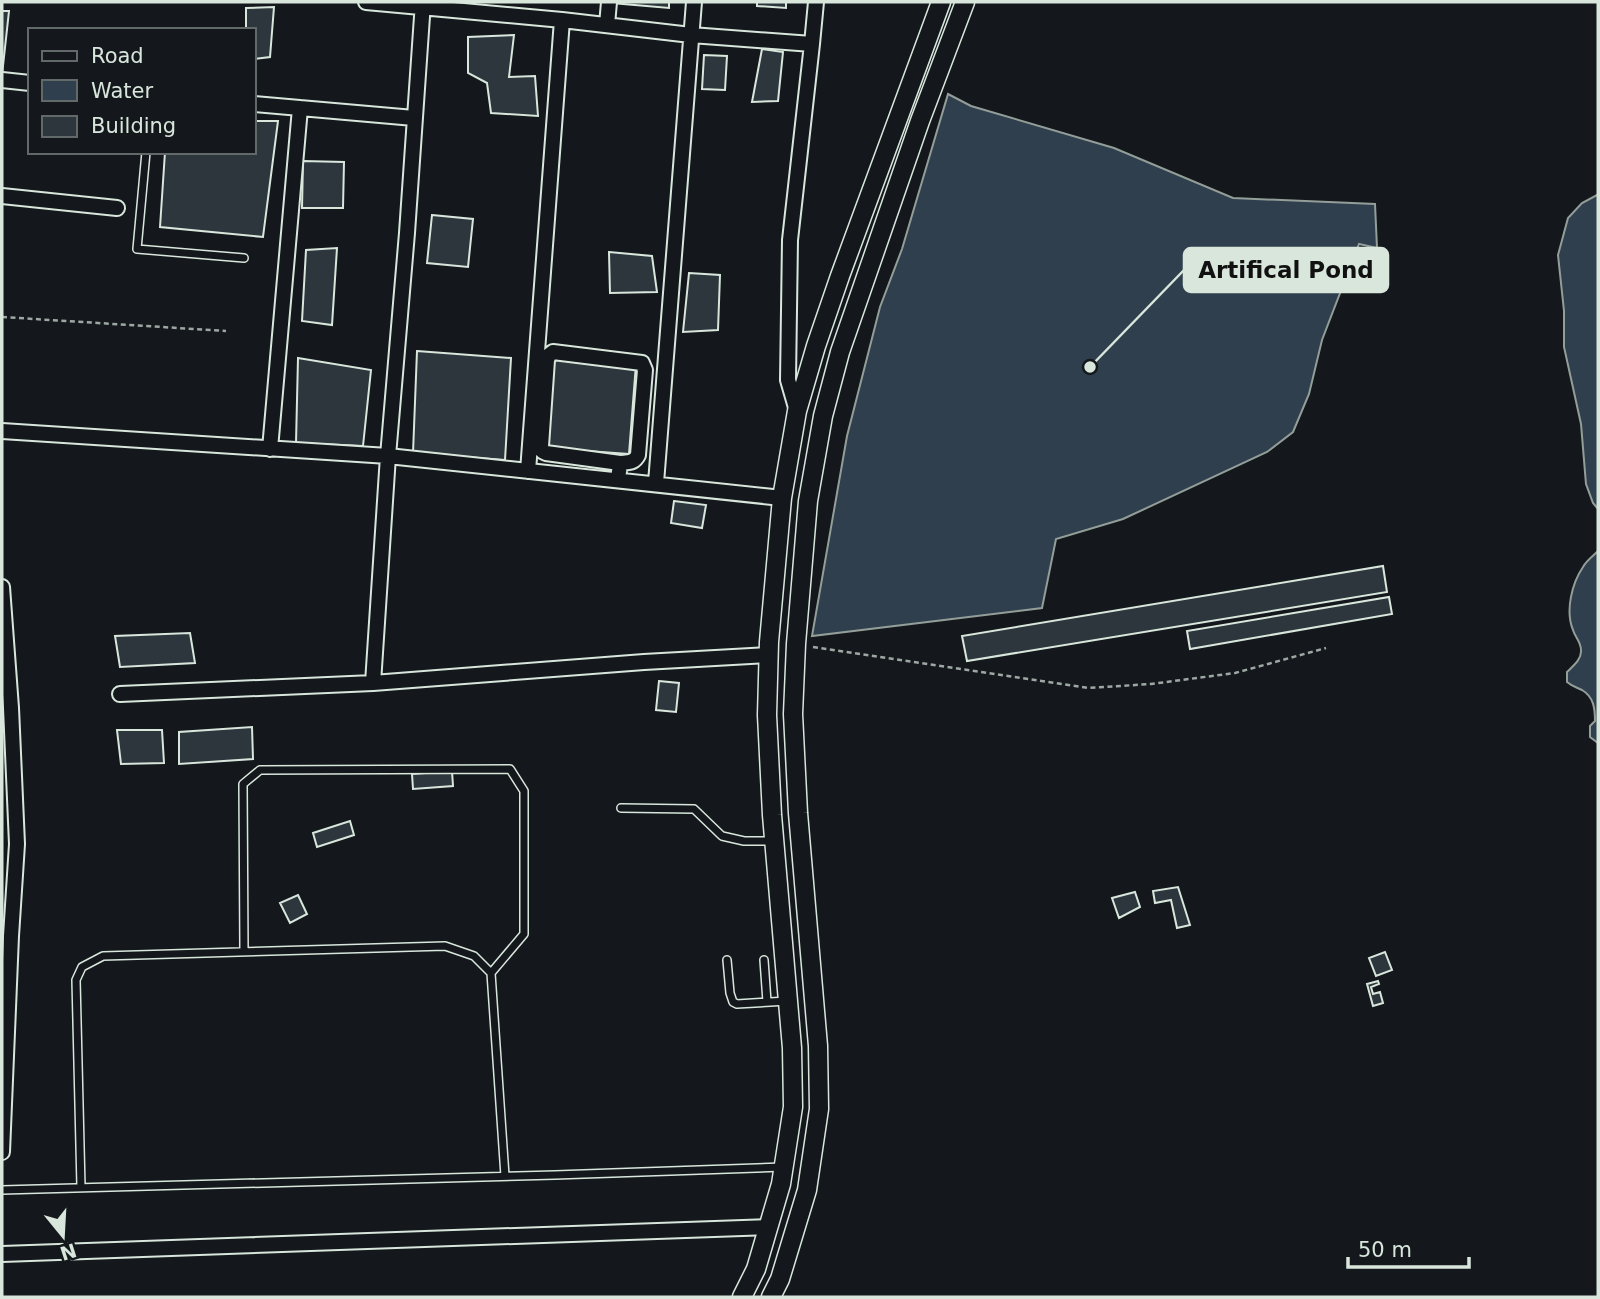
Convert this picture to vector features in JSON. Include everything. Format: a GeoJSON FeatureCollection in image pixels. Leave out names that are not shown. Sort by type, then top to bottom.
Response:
{"type":"FeatureCollection","features":[{"type":"Feature","properties":{"kind":"street"},"geometry":{"type":"LineString","coordinates":[[366,2],[423,4],[691,35],[813,44]]}},
{"type":"Feature","properties":{"kind":"street"},"geometry":{"type":"LineString","coordinates":[[607,25],[609,2]]}},
{"type":"Feature","properties":{"kind":"street"},"geometry":{"type":"LineString","coordinates":[[656,483],[694,2]]}},
{"type":"Feature","properties":{"kind":"street"},"geometry":{"type":"LineString","coordinates":[[797,411],[788,380],[790,240],[816,2]]}},
{"type":"Feature","properties":{"kind":"street"},"geometry":{"type":"LineString","coordinates":[[742,1297],[755,1269],[781,1184],[793,1107],[792,1048],[774,841],[767,715],[769,655],[782,498],[797,411],[816,346],[941,2]]}},
{"type":"Feature","properties":{"kind":"street"},"geometry":{"type":"LineString","coordinates":[[771,1297],[780,1279],[803,1202],[819,1109],[818,1046],[798,813],[793,714],[808,501],[823,416],[840,352],[920,121],[965,2]]}},
{"type":"Feature","properties":{"kind":"street"},"geometry":{"type":"LineString","coordinates":[[373,683],[423,4]]}},
{"type":"Feature","properties":{"kind":"street"},"geometry":{"type":"LineString","coordinates":[[528,471],[562,20]]}},
{"type":"Feature","properties":{"kind":"street"},"geometry":{"type":"LineString","coordinates":[[2,80],[28,83]]}},
{"type":"Feature","properties":{"kind":"street"},"geometry":{"type":"LineString","coordinates":[[256,104],[414,118]]}},
{"type":"Feature","properties":{"kind":"street"},"geometry":{"type":"LineString","coordinates":[[270,449],[300,108]]}},
{"type":"Feature","properties":{"kind":"street"},"geometry":{"type":"LineString","coordinates":[[2,196],[117,208]]}},
{"type":"Feature","properties":{"kind":"street"},"geometry":{"type":"LineString","coordinates":[[553,352],[642,363],[644,366],[638,455],[636,460],[620,463],[542,451],[548,360],[553,352]]}},
{"type":"Feature","properties":{"kind":"street"},"geometry":{"type":"LineString","coordinates":[[797,411],[823,416]]}},
{"type":"Feature","properties":{"kind":"street"},"geometry":{"type":"LineString","coordinates":[[2,431],[388,456],[782,498]]}},
{"type":"Feature","properties":{"kind":"street"},"geometry":{"type":"LineString","coordinates":[[565,474],[566,456]]}},
{"type":"Feature","properties":{"kind":"street"},"geometry":{"type":"LineString","coordinates":[[618,480],[620,463]]}},
{"type":"Feature","properties":{"kind":"street"},"geometry":{"type":"LineString","coordinates":[[2,587],[18,844],[11,936],[2,1152]]}},
{"type":"Feature","properties":{"kind":"street"},"geometry":{"type":"LineString","coordinates":[[120,694],[373,683],[769,655]]}},
{"type":"Feature","properties":{"kind":"street"},"geometry":{"type":"LineString","coordinates":[[783,1167],[810,1167]]}},
{"type":"Feature","properties":{"kind":"street"},"geometry":{"type":"LineString","coordinates":[[2,1254],[768,1227]]}},
{"type":"Feature","properties":{"kind":"lane"},"geometry":{"type":"LineString","coordinates":[[146,154],[137,249],[244,258]]}},
{"type":"Feature","properties":{"kind":"lane"},"geometry":{"type":"LineString","coordinates":[[243,952],[243,784],[260,770],[510,769],[524,790],[524,934],[491,973]]}},
{"type":"Feature","properties":{"kind":"lane"},"geometry":{"type":"LineString","coordinates":[[621,808],[694,809],[722,836],[744,841],[774,841]]}},
{"type":"Feature","properties":{"kind":"lane"},"geometry":{"type":"LineString","coordinates":[[80,1187],[76,980],[82,967],[103,956],[445,946],[474,956],[491,973],[505,1176]]}},
{"type":"Feature","properties":{"kind":"lane"},"geometry":{"type":"LineString","coordinates":[[727,960],[733,1002],[788,1001]]}},
{"type":"Feature","properties":{"kind":"lane"},"geometry":{"type":"LineString","coordinates":[[764,960],[767,1002]]}},
{"type":"Feature","properties":{"kind":"lane"},"geometry":{"type":"LineString","coordinates":[[2,1190],[783,1167]]}},
{"type":"Feature","properties":{"kind":"path"},"geometry":{"type":"LineString","coordinates":[[2,317],[226,331]]}},
{"type":"Feature","properties":{"kind":"path"},"geometry":{"type":"LineString","coordinates":[[796,644],[1088,688],[1151,684],[1235,673],[1326,648]]}},
{"type":"Feature","properties":{"kind":"water"},"geometry":{"type":"Polygon","coordinates":[[[948,94],[971,106],[1114,148],[1233,198],[1375,204],[1377,248],[1359,244],[1322,340],[1309,394],[1293,432],[1267,452],[1123,519],[1056,539],[1042,608],[812,636],[847,436],[880,307],[902,249],[948,94]]]}},
{"type":"Feature","properties":{"kind":"water"},"geometry":{"type":"Polygon","coordinates":[[[1597,195],[1598,509],[1586,484],[1581,424],[1564,347],[1564,311],[1558,255],[1568,218],[1582,203],[1597,195]]]}},
{"type":"Feature","properties":{"kind":"water"},"geometry":{"type":"Polygon","coordinates":[[[1598,551],[1598,743],[1590,737],[1590,726],[1595,721],[1591,700],[1582,690],[1567,682],[1567,672],[1577,662],[1581,653],[1570,614],[1573,589],[1584,565],[1598,551]]]}},
{"type":"Feature","properties":{"kind":"building"},"geometry":{"type":"Polygon","coordinates":[[[669,2],[669,8],[612,3],[669,2]]]}},
{"type":"Feature","properties":{"kind":"building"},"geometry":{"type":"Polygon","coordinates":[[[757,2],[786,2],[786,8],[757,6],[757,2]]]}},
{"type":"Feature","properties":{"kind":"building"},"geometry":{"type":"Polygon","coordinates":[[[274,7],[270,57],[256,59],[256,28],[246,28],[246,8],[274,7]]]}},
{"type":"Feature","properties":{"kind":"building"},"geometry":{"type":"Polygon","coordinates":[[[2,11],[9,11],[2,75],[2,11]]]}},
{"type":"Feature","properties":{"kind":"building"},"geometry":{"type":"Polygon","coordinates":[[[514,35],[509,77],[535,76],[538,116],[491,113],[487,83],[468,73],[468,37],[514,35]]]}},
{"type":"Feature","properties":{"kind":"building"},"geometry":{"type":"Polygon","coordinates":[[[762,49],[783,52],[778,101],[752,102],[762,49]]]}},
{"type":"Feature","properties":{"kind":"building"},"geometry":{"type":"Polygon","coordinates":[[[704,55],[727,56],[725,90],[702,89],[704,55]]]}},
{"type":"Feature","properties":{"kind":"building"},"geometry":{"type":"Polygon","coordinates":[[[256,121],[278,121],[263,237],[160,227],[165,154],[256,154],[256,121]]]}},
{"type":"Feature","properties":{"kind":"building"},"geometry":{"type":"Polygon","coordinates":[[[303,161],[344,162],[343,208],[302,208],[303,161]]]}},
{"type":"Feature","properties":{"kind":"building"},"geometry":{"type":"Polygon","coordinates":[[[432,215],[473,219],[468,267],[427,263],[432,215]]]}},
{"type":"Feature","properties":{"kind":"building"},"geometry":{"type":"Polygon","coordinates":[[[337,248],[332,325],[302,321],[306,250],[337,248]]]}},
{"type":"Feature","properties":{"kind":"building"},"geometry":{"type":"Polygon","coordinates":[[[609,252],[652,256],[657,292],[610,293],[609,252]]]}},
{"type":"Feature","properties":{"kind":"building"},"geometry":{"type":"Polygon","coordinates":[[[689,273],[720,275],[718,330],[683,332],[689,273]]]}},
{"type":"Feature","properties":{"kind":"building"},"geometry":{"type":"Polygon","coordinates":[[[417,351],[511,358],[505,460],[413,453],[417,351]]]}},
{"type":"Feature","properties":{"kind":"building"},"geometry":{"type":"Polygon","coordinates":[[[298,358],[371,370],[363,446],[296,443],[298,358]]]}},
{"type":"Feature","properties":{"kind":"building"},"geometry":{"type":"Polygon","coordinates":[[[552,358],[636,364],[629,454],[545,448],[552,358]]]}},
{"type":"Feature","properties":{"kind":"building"},"geometry":{"type":"Polygon","coordinates":[[[674,501],[706,505],[702,528],[671,523],[674,501]]]}},
{"type":"Feature","properties":{"kind":"building"},"geometry":{"type":"Polygon","coordinates":[[[1383,566],[1387,592],[967,661],[962,636],[1383,566]]]}},
{"type":"Feature","properties":{"kind":"building"},"geometry":{"type":"Polygon","coordinates":[[[1389,597],[1392,614],[1190,649],[1187,631],[1389,597]]]}},
{"type":"Feature","properties":{"kind":"building"},"geometry":{"type":"Polygon","coordinates":[[[190,633],[195,663],[120,667],[115,636],[190,633]]]}},
{"type":"Feature","properties":{"kind":"building"},"geometry":{"type":"Polygon","coordinates":[[[659,681],[679,683],[676,712],[656,710],[659,681]]]}},
{"type":"Feature","properties":{"kind":"building"},"geometry":{"type":"Polygon","coordinates":[[[252,727],[253,759],[179,764],[179,732],[252,727]]]}},
{"type":"Feature","properties":{"kind":"building"},"geometry":{"type":"Polygon","coordinates":[[[117,730],[162,730],[164,763],[121,764],[117,730]]]}},
{"type":"Feature","properties":{"kind":"building"},"geometry":{"type":"Polygon","coordinates":[[[452,771],[453,786],[413,789],[412,774],[452,771]]]}},
{"type":"Feature","properties":{"kind":"building"},"geometry":{"type":"Polygon","coordinates":[[[350,821],[354,835],[317,847],[313,833],[350,821]]]}},
{"type":"Feature","properties":{"kind":"building"},"geometry":{"type":"Polygon","coordinates":[[[1178,887],[1190,925],[1177,928],[1171,900],[1155,903],[1153,891],[1178,887]]]}},
{"type":"Feature","properties":{"kind":"building"},"geometry":{"type":"Polygon","coordinates":[[[1135,892],[1140,907],[1119,918],[1112,898],[1135,892]]]}},
{"type":"Feature","properties":{"kind":"building"},"geometry":{"type":"Polygon","coordinates":[[[298,895],[307,914],[290,923],[280,903],[298,895]]]}},
{"type":"Feature","properties":{"kind":"building"},"geometry":{"type":"Polygon","coordinates":[[[1385,952],[1392,970],[1376,976],[1369,958],[1385,952]]]}},
{"type":"Feature","properties":{"kind":"building"},"geometry":{"type":"Polygon","coordinates":[[[1378,981],[1379,984],[1371,987],[1373,994],[1380,992],[1383,1003],[1373,1006],[1367,984],[1378,981]]]}},
{"type":"Feature","properties":{"kind":"place","name":"Artifical Pond"},"geometry":{"type":"Point","coordinates":[1090,367]}}]}
